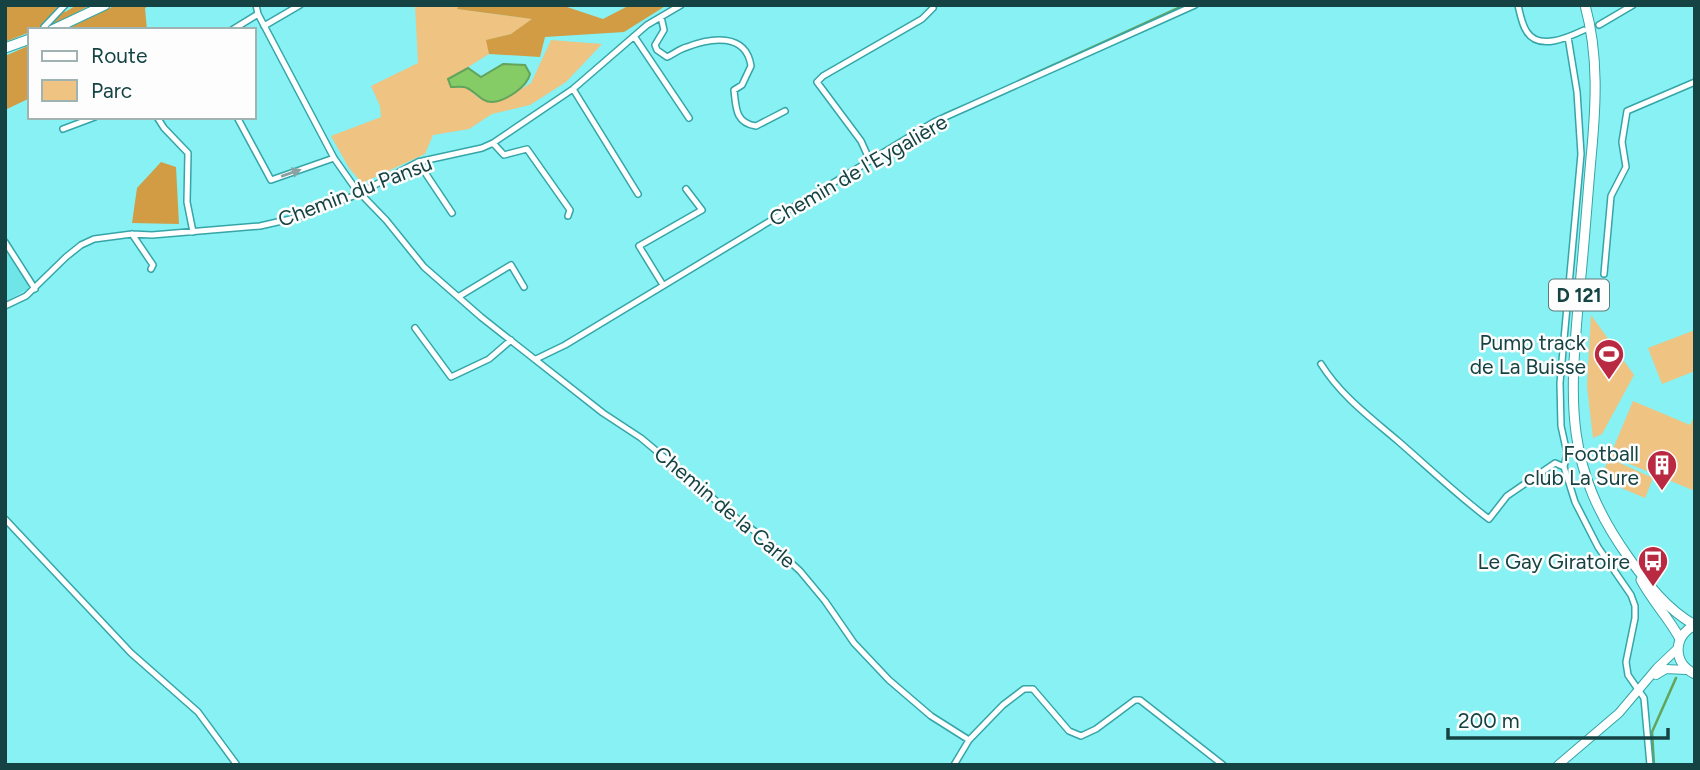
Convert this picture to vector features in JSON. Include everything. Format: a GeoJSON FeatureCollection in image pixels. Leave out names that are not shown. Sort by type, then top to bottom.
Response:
{"type":"FeatureCollection","features":[{"type":"Feature","properties":{"kind":"main road"},"geometry":{"type":"LineString","coordinates":[[56,28],[105,5]]}},
{"type":"Feature","properties":{"kind":"main road","name":"D 121"},"geometry":{"type":"LineString","coordinates":[[1585,5],[1595,52],[1597,95],[1574,345],[1573,411],[1578,447],[1588,483],[1612,534],[1671,609],[1695,625]]}},
{"type":"Feature","properties":{"kind":"main road"},"geometry":{"type":"LineString","coordinates":[[5,48],[28,39]]}},
{"type":"Feature","properties":{"kind":"main road","name":"D 121"},"geometry":{"type":"LineString","coordinates":[[1639,571],[1652,599],[1671,623],[1679,639]]}},
{"type":"Feature","properties":{"kind":"main road"},"geometry":{"type":"LineString","coordinates":[[1690,672],[1681,664],[1677,649],[1683,633],[1695,625]]}},
{"type":"Feature","properties":{"kind":"street"},"geometry":{"type":"LineString","coordinates":[[44,28],[65,5]]}},
{"type":"Feature","properties":{"kind":"street","name":"Chemin de la Carle"},"geometry":{"type":"LineString","coordinates":[[256,5],[264,26],[334,158],[359,193],[386,220],[424,267],[511,340],[603,412],[641,438],[763,537],[800,571],[854,643],[888,680],[931,716],[969,740]]}},
{"type":"Feature","properties":{"kind":"street"},"geometry":{"type":"LineString","coordinates":[[264,26],[300,5]]}},
{"type":"Feature","properties":{"kind":"street","name":"Chemin du Pansu"},"geometry":{"type":"LineString","coordinates":[[5,306],[26,296],[81,245],[94,239],[260,226],[283,221],[359,193],[418,162],[471,151],[494,143],[573,89],[634,36],[681,5]]}},
{"type":"Feature","properties":{"kind":"street","name":"Chemin de l'Eygalière"},"geometry":{"type":"LineString","coordinates":[[536,359],[565,345],[934,122],[1195,5]]}},
{"type":"Feature","properties":{"kind":"street"},"geometry":{"type":"LineString","coordinates":[[1518,5],[1525,31],[1535,40],[1541,42],[1568,37],[1584,30]]}},
{"type":"Feature","properties":{"kind":"street"},"geometry":{"type":"LineString","coordinates":[[1600,25],[1633,5]]}},
{"type":"Feature","properties":{"kind":"street"},"geometry":{"type":"LineString","coordinates":[[870,161],[861,141],[817,82],[922,19],[933,8]]}},
{"type":"Feature","properties":{"kind":"street"},"geometry":{"type":"LineString","coordinates":[[235,28],[258,14]]}},
{"type":"Feature","properties":{"kind":"street"},"geometry":{"type":"LineString","coordinates":[[661,17],[664,30],[655,45],[657,50],[667,57],[686,47],[716,39],[731,41],[743,48],[751,66],[742,85],[734,90],[736,112],[744,122],[756,126],[785,111]]}},
{"type":"Feature","properties":{"kind":"street"},"geometry":{"type":"LineString","coordinates":[[634,36],[689,118]]}},
{"type":"Feature","properties":{"kind":"street"},"geometry":{"type":"LineString","coordinates":[[1568,37],[1577,92],[1581,154],[1560,383],[1561,426],[1567,453],[1564,467],[1575,502],[1598,547],[1631,595],[1635,618],[1626,662],[1628,675],[1644,698],[1650,765]]}},
{"type":"Feature","properties":{"kind":"street"},"geometry":{"type":"LineString","coordinates":[[1604,274],[1611,195],[1626,167],[1622,142],[1627,111],[1695,82]]}},
{"type":"Feature","properties":{"kind":"street"},"geometry":{"type":"LineString","coordinates":[[573,89],[638,194]]}},
{"type":"Feature","properties":{"kind":"street"},"geometry":{"type":"LineString","coordinates":[[62,129],[90,119]]}},
{"type":"Feature","properties":{"kind":"street"},"geometry":{"type":"LineString","coordinates":[[158,119],[188,153],[187,202],[193,232]]}},
{"type":"Feature","properties":{"kind":"street"},"geometry":{"type":"LineString","coordinates":[[238,119],[271,180],[334,158]]}},
{"type":"Feature","properties":{"kind":"street"},"geometry":{"type":"LineString","coordinates":[[494,143],[504,155],[527,149],[570,210],[568,216]]}},
{"type":"Feature","properties":{"kind":"street"},"geometry":{"type":"LineString","coordinates":[[418,162],[452,213]]}},
{"type":"Feature","properties":{"kind":"street"},"geometry":{"type":"LineString","coordinates":[[663,285],[639,246],[702,211],[686,189]]}},
{"type":"Feature","properties":{"kind":"street"},"geometry":{"type":"LineString","coordinates":[[132,234],[153,265],[152,269]]}},
{"type":"Feature","properties":{"kind":"street"},"geometry":{"type":"LineString","coordinates":[[5,242],[35,289]]}},
{"type":"Feature","properties":{"kind":"street"},"geometry":{"type":"LineString","coordinates":[[458,297],[512,265],[524,287]]}},
{"type":"Feature","properties":{"kind":"street"},"geometry":{"type":"LineString","coordinates":[[415,328],[451,377],[489,359],[511,340]]}},
{"type":"Feature","properties":{"kind":"street"},"geometry":{"type":"LineString","coordinates":[[1321,364],[1333,383],[1368,417],[1469,505],[1489,519],[1507,496],[1555,463],[1564,467]]}},
{"type":"Feature","properties":{"kind":"street"},"geometry":{"type":"LineString","coordinates":[[5,519],[131,653],[198,712],[237,765]]}},
{"type":"Feature","properties":{"kind":"street"},"geometry":{"type":"LineString","coordinates":[[1558,765],[1600,730],[1677,649]]}},
{"type":"Feature","properties":{"kind":"street"},"geometry":{"type":"LineString","coordinates":[[1648,681],[1666,669],[1690,672]]}},
{"type":"Feature","properties":{"kind":"street"},"geometry":{"type":"LineString","coordinates":[[954,765],[969,740],[1014,695],[1024,689],[1033,689],[1069,731],[1081,736],[1096,729],[1135,700],[1140,700],[1223,765]]}},
{"type":"Feature","properties":{"kind":"shaded area"},"geometry":{"type":"Polygon","coordinates":[[[5,5],[57,5],[65,12],[77,5],[91,5],[53,24],[28,28],[28,33],[5,42],[5,5]]]}},
{"type":"Feature","properties":{"kind":"shaded area"},"geometry":{"type":"Polygon","coordinates":[[[116,5],[150,5],[145,8],[147,28],[69,28],[116,5]]]}},
{"type":"Feature","properties":{"kind":"shaded area"},"geometry":{"type":"Polygon","coordinates":[[[459,5],[561,5],[603,19],[630,5],[667,5],[624,32],[545,37],[540,57],[489,54],[486,40],[511,34],[532,19],[457,9],[459,5]]]}},
{"type":"Feature","properties":{"kind":"shaded area"},"geometry":{"type":"Polygon","coordinates":[[[28,46],[28,99],[5,110],[5,56],[28,46]]]}},
{"type":"Feature","properties":{"kind":"shaded area"},"geometry":{"type":"Polygon","coordinates":[[[503,64],[525,65],[530,74],[520,88],[498,101],[485,100],[465,87],[451,87],[448,79],[468,68],[481,77],[503,64]]]}},
{"type":"Feature","properties":{"kind":"shaded area"},"geometry":{"type":"Polygon","coordinates":[[[161,162],[176,167],[179,224],[132,223],[137,188],[161,162]]]}},
{"type":"Feature","properties":{"kind":"shaded area"},"geometry":{"type":"Polygon","coordinates":[[[5,248],[31,287],[5,302],[5,248]]]}},
{"type":"Feature","properties":{"kind":"green space"},"geometry":{"type":"Polygon","coordinates":[[[415,5],[459,5],[458,9],[533,19],[511,34],[487,40],[489,54],[449,79],[451,87],[467,88],[479,98],[513,94],[531,83],[551,40],[602,44],[566,82],[530,105],[492,114],[469,129],[433,135],[425,154],[362,183],[349,168],[331,136],[381,117],[380,106],[371,86],[418,63],[415,5]]]}},
{"type":"Feature","properties":{"kind":"green space","name":"Pump track de La Buisse"},"geometry":{"type":"Polygon","coordinates":[[[1591,315],[1634,375],[1602,434],[1593,438],[1587,386],[1591,315]]]}},
{"type":"Feature","properties":{"kind":"green space"},"geometry":{"type":"Polygon","coordinates":[[[1695,330],[1695,371],[1662,384],[1648,348],[1695,330]]]}},
{"type":"Feature","properties":{"kind":"green space"},"geometry":{"type":"Polygon","coordinates":[[[1633,401],[1690,425],[1695,415],[1695,491],[1610,456],[1633,401]]]}},
{"type":"Feature","properties":{"kind":"green space"},"geometry":{"type":"Polygon","coordinates":[[[1609,458],[1653,478],[1645,498],[1600,479],[1609,458]]]}},
{"type":"Feature","properties":{"kind":"waterway"},"geometry":{"type":"LineString","coordinates":[[1021,80],[1185,5]]}},
{"type":"Feature","properties":{"kind":"waterway"},"geometry":{"type":"LineString","coordinates":[[945,114],[964,106]]}},
{"type":"Feature","properties":{"kind":"waterway"},"geometry":{"type":"LineString","coordinates":[[1654,765],[1652,732],[1676,678]]}},
{"type":"Feature","properties":{"kind":"place","name":"Pump track de La Buisse"},"geometry":{"type":"Point","coordinates":[1609,381]}},
{"type":"Feature","properties":{"kind":"place","name":"Football club La Sure"},"geometry":{"type":"Point","coordinates":[1662,492]}},
{"type":"Feature","properties":{"kind":"place","name":"Le Gay Giratoire"},"geometry":{"type":"Point","coordinates":[1653,588]}}]}
